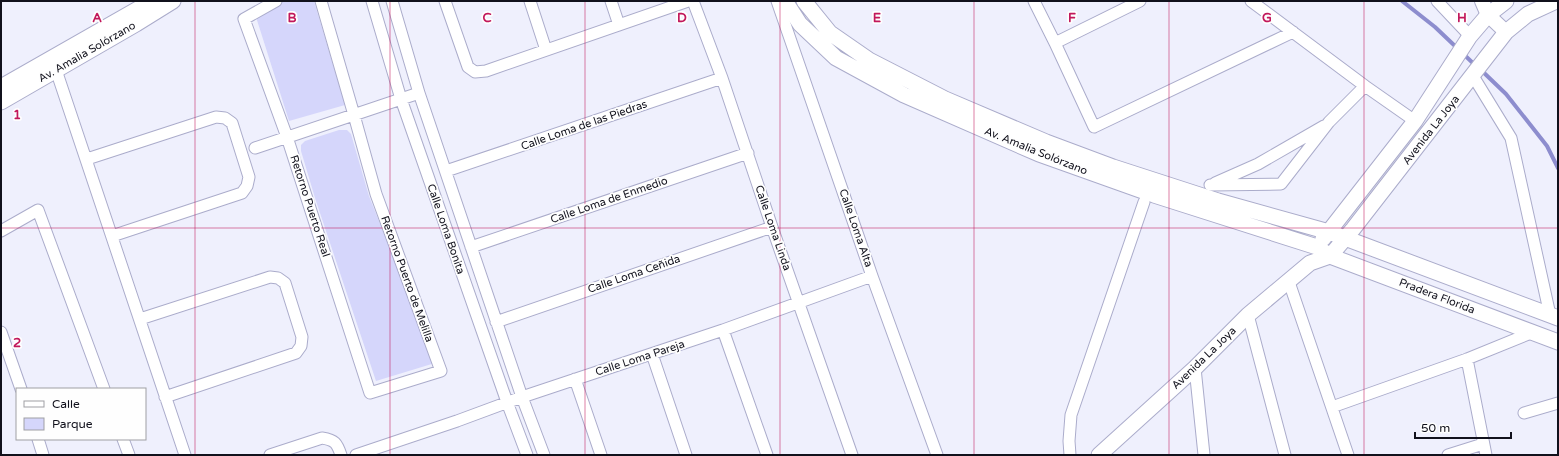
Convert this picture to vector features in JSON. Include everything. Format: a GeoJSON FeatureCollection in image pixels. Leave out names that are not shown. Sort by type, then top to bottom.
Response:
{"type":"FeatureCollection","features":[{"type":"Feature","properties":{"kind":"main road","name":"Av. Amalia Solórzano"},"geometry":{"type":"LineString","coordinates":[[1,87],[152,1]]}},
{"type":"Feature","properties":{"kind":"main road","name":"Av. Amalia Solórzano"},"geometry":{"type":"LineString","coordinates":[[1,102],[173,1]]}},
{"type":"Feature","properties":{"kind":"main road","name":"Av. Amalia Solórzano"},"geometry":{"type":"LineString","coordinates":[[785,1],[800,24],[836,58],[904,95],[1039,154],[1154,195],[1317,247]]}},
{"type":"Feature","properties":{"kind":"main road","name":"Av. Amalia Solórzano"},"geometry":{"type":"LineString","coordinates":[[804,1],[830,32],[869,60],[945,99],[1046,142],[1113,167],[1218,201],[1329,232]]}},
{"type":"Feature","properties":{"kind":"main road","name":"Avenida La Joya"},"geometry":{"type":"LineString","coordinates":[[1310,263],[1317,247],[1415,121],[1468,40],[1488,15],[1506,1]]}},
{"type":"Feature","properties":{"kind":"main road","name":"Avenida La Joya"},"geometry":{"type":"LineString","coordinates":[[1099,455],[1195,368],[1248,315],[1310,263],[1330,256],[1346,238],[1506,32],[1528,14],[1556,1]]}},
{"type":"Feature","properties":{"kind":"main road","name":"Pradera Florida"},"geometry":{"type":"LineString","coordinates":[[1329,232],[1554,316]]}},
{"type":"Feature","properties":{"kind":"main road","name":"Pradera Florida"},"geometry":{"type":"LineString","coordinates":[[1317,247],[1330,256],[1558,342]]}},
{"type":"Feature","properties":{"kind":"street","name":"Retorno Puerto Real"},"geometry":{"type":"LineString","coordinates":[[276,1],[244,19],[287,137],[370,393]]}},
{"type":"Feature","properties":{"kind":"street"},"geometry":{"type":"LineString","coordinates":[[321,1],[354,115]]}},
{"type":"Feature","properties":{"kind":"street","name":"Calle Loma Bonita"},"geometry":{"type":"LineString","coordinates":[[372,1],[400,99],[506,402],[527,455]]}},
{"type":"Feature","properties":{"kind":"street","name":"Calle Loma Bonita"},"geometry":{"type":"LineString","coordinates":[[392,1],[419,93],[496,322],[544,455]]}},
{"type":"Feature","properties":{"kind":"street"},"geometry":{"type":"LineString","coordinates":[[445,1],[468,67],[475,72],[486,71],[688,1]]}},
{"type":"Feature","properties":{"kind":"street"},"geometry":{"type":"LineString","coordinates":[[530,1],[546,50]]}},
{"type":"Feature","properties":{"kind":"street"},"geometry":{"type":"LineString","coordinates":[[611,1],[619,25]]}},
{"type":"Feature","properties":{"kind":"street","name":"Calle Loma Linda"},"geometry":{"type":"LineString","coordinates":[[693,1],[722,78],[772,227],[852,455]]}},
{"type":"Feature","properties":{"kind":"street","name":"Calle Loma Alta"},"geometry":{"type":"LineString","coordinates":[[777,1],[872,276],[937,455]]}},
{"type":"Feature","properties":{"kind":"street"},"geometry":{"type":"LineString","coordinates":[[1034,1],[1056,43],[1094,127],[1293,32]]}},
{"type":"Feature","properties":{"kind":"street"},"geometry":{"type":"LineString","coordinates":[[1056,43],[1140,1]]}},
{"type":"Feature","properties":{"kind":"street"},"geometry":{"type":"LineString","coordinates":[[1251,1],[1364,86],[1415,121]]}},
{"type":"Feature","properties":{"kind":"street"},"geometry":{"type":"LineString","coordinates":[[1437,1],[1468,40]]}},
{"type":"Feature","properties":{"kind":"street"},"geometry":{"type":"LineString","coordinates":[[1482,1],[1488,15],[1506,32]]}},
{"type":"Feature","properties":{"kind":"street"},"geometry":{"type":"LineString","coordinates":[[56,70],[185,455]]}},
{"type":"Feature","properties":{"kind":"street"},"geometry":{"type":"LineString","coordinates":[[1474,75],[1511,138],[1554,316]]}},
{"type":"Feature","properties":{"kind":"street","name":"Calle Loma de las Piedras"},"geometry":{"type":"LineString","coordinates":[[446,171],[722,78]]}},
{"type":"Feature","properties":{"kind":"street"},"geometry":{"type":"LineString","coordinates":[[1329,122],[1258,164],[1210,185],[1281,184],[1329,122],[1364,86]]}},
{"type":"Feature","properties":{"kind":"street"},"geometry":{"type":"LineString","coordinates":[[256,148],[419,93]]}},
{"type":"Feature","properties":{"kind":"street","name":"Retorno Puerto de Melilla"},"geometry":{"type":"LineString","coordinates":[[354,115],[376,194],[441,371],[370,393]]}},
{"type":"Feature","properties":{"kind":"street"},"geometry":{"type":"LineString","coordinates":[[87,159],[216,116],[225,118],[232,123],[249,177],[247,186],[242,193],[112,236]]}},
{"type":"Feature","properties":{"kind":"street","name":"Calle Loma de Enmedio"},"geometry":{"type":"LineString","coordinates":[[471,247],[748,153]]}},
{"type":"Feature","properties":{"kind":"street"},"geometry":{"type":"LineString","coordinates":[[1070,455],[1069,441],[1071,415],[1144,202]]}},
{"type":"Feature","properties":{"kind":"street"},"geometry":{"type":"LineString","coordinates":[[1,231],[38,210],[104,388]]}},
{"type":"Feature","properties":{"kind":"street","name":"Calle Loma Ceñida"},"geometry":{"type":"LineString","coordinates":[[496,322],[772,227]]}},
{"type":"Feature","properties":{"kind":"street","name":"Calle Loma Pareja"},"geometry":{"type":"LineString","coordinates":[[356,455],[408,438],[506,402],[799,304],[872,276]]}},
{"type":"Feature","properties":{"kind":"street"},"geometry":{"type":"LineString","coordinates":[[140,319],[270,277],[278,278],[285,283],[302,337],[301,346],[296,353],[165,397]]}},
{"type":"Feature","properties":{"kind":"street"},"geometry":{"type":"LineString","coordinates":[[1289,282],[1348,455]]}},
{"type":"Feature","properties":{"kind":"street"},"geometry":{"type":"LineString","coordinates":[[1248,315],[1285,455]]}},
{"type":"Feature","properties":{"kind":"street"},"geometry":{"type":"LineString","coordinates":[[723,330],[767,455]]}},
{"type":"Feature","properties":{"kind":"street"},"geometry":{"type":"LineString","coordinates":[[1,332],[21,388]]}},
{"type":"Feature","properties":{"kind":"street"},"geometry":{"type":"LineString","coordinates":[[1332,408],[1467,359],[1531,333]]}},
{"type":"Feature","properties":{"kind":"street"},"geometry":{"type":"LineString","coordinates":[[652,354],[686,455]]}},
{"type":"Feature","properties":{"kind":"street"},"geometry":{"type":"LineString","coordinates":[[1448,455],[1485,450],[1467,359]]}},
{"type":"Feature","properties":{"kind":"street"},"geometry":{"type":"LineString","coordinates":[[1195,368],[1204,455]]}},
{"type":"Feature","properties":{"kind":"street"},"geometry":{"type":"LineString","coordinates":[[575,379],[601,455]]}},
{"type":"Feature","properties":{"kind":"street"},"geometry":{"type":"LineString","coordinates":[[1524,413],[1558,404]]}},
{"type":"Feature","properties":{"kind":"street"},"geometry":{"type":"LineString","coordinates":[[270,455],[322,438],[330,439],[337,445],[340,455]]}},
{"type":"Feature","properties":{"kind":"street"},"geometry":{"type":"LineString","coordinates":[[38,440],[44,455]]}},
{"type":"Feature","properties":{"kind":"street"},"geometry":{"type":"LineString","coordinates":[[123,440],[129,455]]}},
{"type":"Feature","properties":{"kind":"green space"},"geometry":{"type":"Polygon","coordinates":[[[283,1],[314,1],[345,105],[289,121],[256,17],[283,1]]]}},
{"type":"Feature","properties":{"kind":"green space"},"geometry":{"type":"Polygon","coordinates":[[[339,130],[347,130],[351,134],[369,196],[435,363],[376,381],[315,198],[301,151],[301,145],[305,141],[339,130]]]}},
{"type":"Feature","properties":{"kind":"waterway"},"geometry":{"type":"LineString","coordinates":[[1402,1],[1435,27],[1476,66]]}},
{"type":"Feature","properties":{"kind":"waterway"},"geometry":{"type":"LineString","coordinates":[[1481,70],[1506,94],[1547,146],[1558,168]]}}]}
